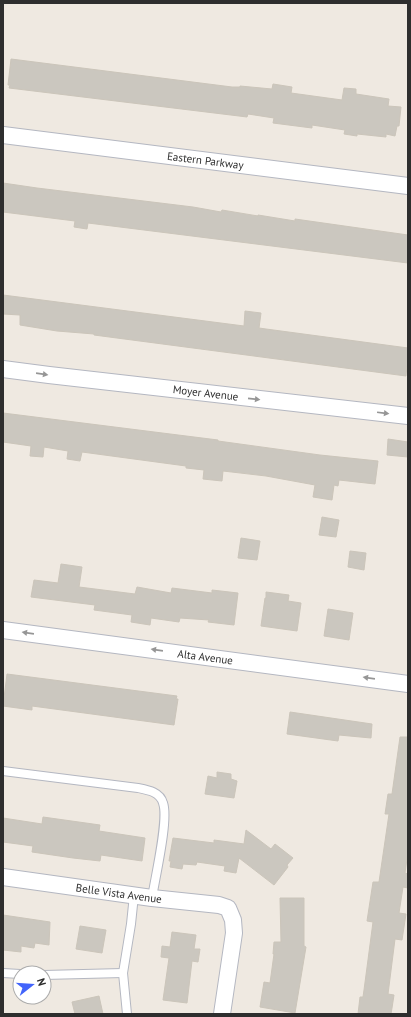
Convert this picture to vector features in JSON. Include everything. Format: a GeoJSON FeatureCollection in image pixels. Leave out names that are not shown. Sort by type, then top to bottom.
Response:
{"type":"FeatureCollection","features":[{"type":"Feature","properties":{"kind":"street","name":"Eastern Parkway"},"geometry":{"type":"LineString","coordinates":[[3,135],[408,186]]}},
{"type":"Feature","properties":{"kind":"street","name":"Moyer Avenue"},"geometry":{"type":"LineString","coordinates":[[3,369],[49,376],[408,416]]}},
{"type":"Feature","properties":{"kind":"street","name":"Alta Avenue"},"geometry":{"type":"LineString","coordinates":[[3,630],[408,684]]}},
{"type":"Feature","properties":{"kind":"street","name":"Belle Vista Avenue"},"geometry":{"type":"LineString","coordinates":[[3,877],[152,898],[219,905],[228,908],[233,920],[234,933],[222,1014]]}},
{"type":"Feature","properties":{"kind":"lane"},"geometry":{"type":"LineString","coordinates":[[3,771],[138,788],[150,790],[160,796],[165,811],[162,840],[152,898]]}},
{"type":"Feature","properties":{"kind":"lane"},"geometry":{"type":"LineString","coordinates":[[127,1014],[123,973],[134,895]]}},
{"type":"Feature","properties":{"kind":"lane"},"geometry":{"type":"LineString","coordinates":[[52,975],[123,973]]}},
{"type":"Feature","properties":{"kind":"building"},"geometry":{"type":"Polygon","coordinates":[[[11,59],[232,87],[240,86],[272,89],[273,84],[292,87],[291,93],[342,100],[344,88],[356,89],[356,94],[389,99],[388,106],[401,107],[399,126],[397,126],[395,136],[386,134],[386,137],[357,134],[357,136],[344,134],[345,130],[312,125],[312,128],[273,123],[274,118],[248,114],[247,117],[9,88],[10,85],[8,85],[11,59]]]}},
{"type":"Feature","properties":{"kind":"building"},"geometry":{"type":"Polygon","coordinates":[[[3,183],[193,207],[221,212],[222,210],[295,221],[295,219],[408,235],[408,263],[88,223],[87,229],[74,227],[75,221],[3,212],[3,183]]]}},
{"type":"Feature","properties":{"kind":"building"},"geometry":{"type":"Polygon","coordinates":[[[3,295],[244,326],[245,311],[261,313],[259,328],[408,348],[408,366],[406,376],[20,325],[20,315],[3,314],[3,295]]]}},
{"type":"Feature","properties":{"kind":"building"},"geometry":{"type":"Polygon","coordinates":[[[3,413],[218,440],[320,455],[378,461],[375,484],[339,480],[338,486],[334,485],[332,500],[313,497],[315,485],[266,476],[223,471],[222,481],[203,479],[204,470],[186,468],[186,466],[82,452],[80,461],[67,459],[68,451],[44,447],[43,457],[30,456],[31,446],[3,442],[3,413]]]}},
{"type":"Feature","properties":{"kind":"building"},"geometry":{"type":"Polygon","coordinates":[[[388,439],[408,442],[408,457],[387,455],[388,439]]]}},
{"type":"Feature","properties":{"kind":"building"},"geometry":{"type":"Polygon","coordinates":[[[322,517],[339,520],[336,537],[319,535],[322,517]]]}},
{"type":"Feature","properties":{"kind":"building"},"geometry":{"type":"Polygon","coordinates":[[[241,538],[260,541],[257,560],[238,558],[241,538]]]}},
{"type":"Feature","properties":{"kind":"building"},"geometry":{"type":"Polygon","coordinates":[[[350,551],[366,553],[364,570],[348,567],[350,551]]]}},
{"type":"Feature","properties":{"kind":"building"},"geometry":{"type":"Polygon","coordinates":[[[61,564],[82,567],[79,587],[135,594],[137,587],[171,593],[172,588],[212,593],[212,590],[238,593],[234,625],[208,622],[209,620],[180,618],[179,622],[151,618],[150,625],[131,622],[132,615],[94,610],[95,605],[31,597],[34,580],[58,583],[61,564]]]}},
{"type":"Feature","properties":{"kind":"building"},"geometry":{"type":"Polygon","coordinates":[[[266,592],[289,595],[288,601],[301,603],[297,631],[261,626],[266,592]]]}},
{"type":"Feature","properties":{"kind":"building"},"geometry":{"type":"Polygon","coordinates":[[[328,609],[353,613],[349,640],[324,636],[328,609]]]}},
{"type":"Feature","properties":{"kind":"building"},"geometry":{"type":"Polygon","coordinates":[[[7,674],[177,696],[176,699],[178,699],[174,725],[32,706],[32,710],[3,706],[7,674]]]}},
{"type":"Feature","properties":{"kind":"building"},"geometry":{"type":"Polygon","coordinates":[[[290,712],[372,724],[371,738],[339,735],[338,741],[287,734],[290,712]]]}},
{"type":"Feature","properties":{"kind":"building"},"geometry":{"type":"Polygon","coordinates":[[[400,737],[408,737],[408,852],[405,873],[408,874],[408,888],[403,887],[399,913],[406,914],[402,940],[395,939],[388,994],[394,995],[391,1014],[358,1014],[360,997],[363,997],[373,922],[367,921],[373,882],[379,882],[389,814],[385,814],[388,794],[392,794],[400,737]]]}},
{"type":"Feature","properties":{"kind":"building"},"geometry":{"type":"Polygon","coordinates":[[[217,772],[231,774],[231,779],[237,781],[234,798],[205,794],[208,776],[217,778],[217,772]]]}},
{"type":"Feature","properties":{"kind":"building"},"geometry":{"type":"Polygon","coordinates":[[[43,817],[100,825],[99,831],[145,838],[142,861],[101,855],[100,861],[73,858],[32,852],[33,846],[3,842],[3,818],[42,824],[43,817]]]}},
{"type":"Feature","properties":{"kind":"building"},"geometry":{"type":"Polygon","coordinates":[[[246,830],[271,849],[275,844],[293,858],[274,885],[239,858],[236,873],[224,871],[225,866],[197,862],[196,865],[183,864],[182,869],[170,867],[171,861],[169,861],[173,838],[214,843],[214,840],[244,844],[246,830]]]}},
{"type":"Feature","properties":{"kind":"building"},"geometry":{"type":"Polygon","coordinates":[[[280,898],[304,898],[304,946],[306,947],[295,1013],[260,1007],[264,982],[270,983],[274,942],[281,942],[280,898]]]}},
{"type":"Feature","properties":{"kind":"building"},"geometry":{"type":"Polygon","coordinates":[[[3,915],[50,922],[49,945],[35,943],[34,948],[21,946],[21,952],[3,950],[3,915]]]}},
{"type":"Feature","properties":{"kind":"building"},"geometry":{"type":"Polygon","coordinates":[[[80,926],[106,930],[102,953],[76,949],[80,926]]]}},
{"type":"Feature","properties":{"kind":"building"},"geometry":{"type":"Polygon","coordinates":[[[172,932],[196,935],[194,949],[200,949],[198,962],[192,961],[187,1003],[163,1000],[169,958],[161,957],[162,946],[170,947],[172,932]]]}},
{"type":"Feature","properties":{"kind":"building"},"geometry":{"type":"Polygon","coordinates":[[[99,996],[103,1014],[75,1014],[72,1002],[99,996]]]}}]}
